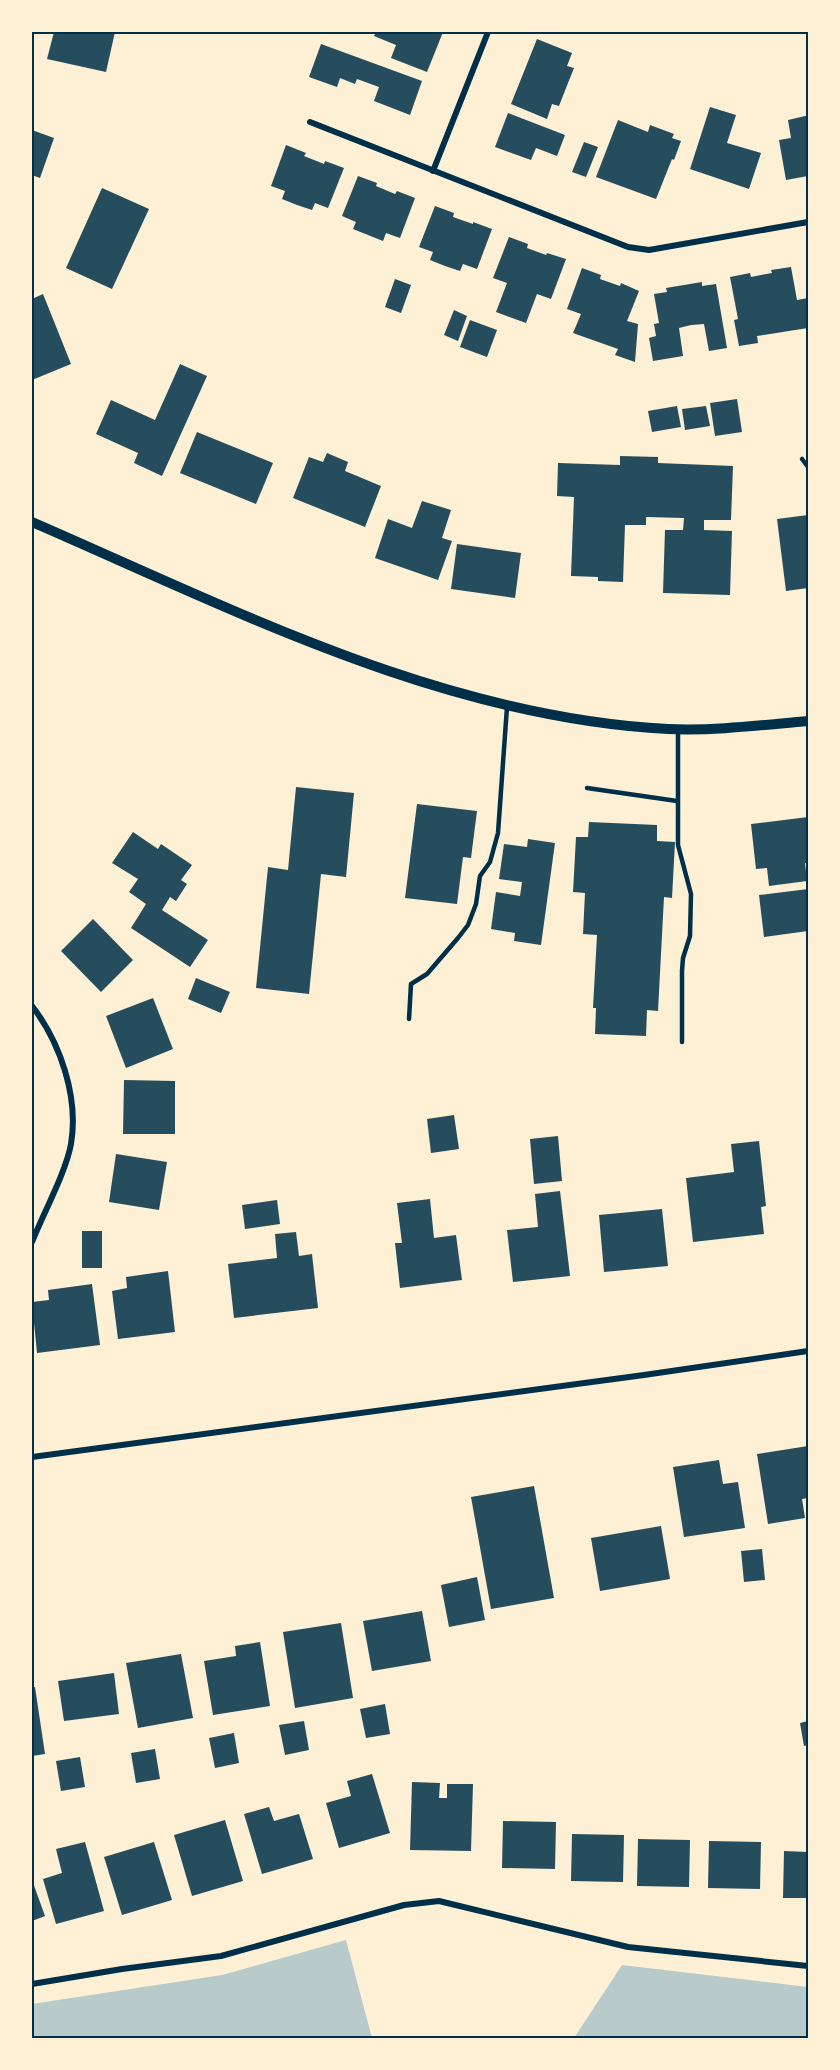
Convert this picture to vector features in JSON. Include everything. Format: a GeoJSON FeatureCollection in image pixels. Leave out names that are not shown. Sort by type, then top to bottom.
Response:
{"type":"FeatureCollection","features":[{"type":"Feature","properties":{"kind":"street"},"geometry":{"type":"LineString","coordinates":[[433,171],[488,32]]}},
{"type":"Feature","properties":{"kind":"street"},"geometry":{"type":"LineString","coordinates":[[310,122],[628,247],[649,250],[808,222]]}},
{"type":"Feature","properties":{"kind":"street"},"geometry":{"type":"LineString","coordinates":[[32,522],[317,646],[407,677],[507,705],[579,719],[678,729],[740,728],[808,721]]}},
{"type":"Feature","properties":{"kind":"street"},"geometry":{"type":"LineString","coordinates":[[32,1006],[41,1017],[58,1051],[68,1084],[73,1119],[70,1145],[32,1242]]}},
{"type":"Feature","properties":{"kind":"street"},"geometry":{"type":"LineString","coordinates":[[32,1457],[632,1377],[808,1351]]}},
{"type":"Feature","properties":{"kind":"street"},"geometry":{"type":"LineString","coordinates":[[32,1984],[221,1956],[404,1905],[439,1901],[628,1947],[808,1966]]}},
{"type":"Feature","properties":{"kind":"lane"},"geometry":{"type":"LineString","coordinates":[[802,459],[808,467]]}},
{"type":"Feature","properties":{"kind":"lane"},"geometry":{"type":"LineString","coordinates":[[409,1020],[411,984],[427,974],[468,924],[476,904],[480,876],[490,862],[498,833],[507,705]]}},
{"type":"Feature","properties":{"kind":"lane"},"geometry":{"type":"LineString","coordinates":[[678,729],[678,845],[691,894],[690,936],[682,970],[682,1042]]}},
{"type":"Feature","properties":{"kind":"lane"},"geometry":{"type":"LineString","coordinates":[[587,788],[677,801]]}},
{"type":"Feature","properties":{"kind":"shaded area"},"geometry":{"type":"Polygon","coordinates":[[[346,1940],[372,2038],[32,2038],[32,2004],[222,1975],[346,1940]]]}},
{"type":"Feature","properties":{"kind":"shaded area"},"geometry":{"type":"Polygon","coordinates":[[[622,1965],[808,1987],[808,2038],[574,2038],[622,1965]]]}},
{"type":"Feature","properties":{"kind":"building"},"geometry":{"type":"Polygon","coordinates":[[[54,32],[115,32],[106,72],[47,59],[54,32]]]}},
{"type":"Feature","properties":{"kind":"building"},"geometry":{"type":"Polygon","coordinates":[[[376,32],[443,32],[427,72],[391,58],[396,45],[374,36],[376,32]]]}},
{"type":"Feature","properties":{"kind":"building"},"geometry":{"type":"Polygon","coordinates":[[[537,39],[572,53],[567,66],[574,68],[559,106],[552,104],[547,119],[511,104],[537,39]]]}},
{"type":"Feature","properties":{"kind":"building"},"geometry":{"type":"Polygon","coordinates":[[[321,44],[422,81],[410,115],[374,101],[379,87],[357,79],[355,84],[340,78],[337,87],[309,77],[321,44]]]}},
{"type":"Feature","properties":{"kind":"building"},"geometry":{"type":"Polygon","coordinates":[[[710,107],[736,115],[727,143],[761,153],[749,189],[690,169],[710,107]]]}},
{"type":"Feature","properties":{"kind":"building"},"geometry":{"type":"Polygon","coordinates":[[[508,113],[565,135],[557,156],[536,148],[531,160],[495,147],[508,113]]]}},
{"type":"Feature","properties":{"kind":"building"},"geometry":{"type":"Polygon","coordinates":[[[808,116],[808,176],[786,180],[779,140],[791,138],[788,120],[808,116]]]}},
{"type":"Feature","properties":{"kind":"building"},"geometry":{"type":"Polygon","coordinates":[[[618,120],[648,132],[650,125],[674,134],[672,138],[681,141],[656,199],[596,177],[618,120]]]}},
{"type":"Feature","properties":{"kind":"building"},"geometry":{"type":"Polygon","coordinates":[[[32,130],[54,138],[40,178],[32,175],[32,130]]]}},
{"type":"Feature","properties":{"kind":"building"},"geometry":{"type":"Polygon","coordinates":[[[584,142],[598,147],[586,177],[572,172],[584,142]]]}},
{"type":"Feature","properties":{"kind":"building"},"geometry":{"type":"Polygon","coordinates":[[[286,145],[324,164],[325,161],[344,168],[328,208],[315,203],[312,210],[297,205],[282,199],[285,191],[271,186],[286,145]]]}},
{"type":"Feature","properties":{"kind":"building"},"geometry":{"type":"Polygon","coordinates":[[[358,176],[377,183],[376,186],[395,194],[397,191],[415,198],[400,238],[386,233],[383,241],[353,229],[356,222],[342,216],[358,176]]]}},
{"type":"Feature","properties":{"kind":"building"},"geometry":{"type":"Polygon","coordinates":[[[102,188],[149,209],[112,289],[66,268],[102,188]]]}},
{"type":"Feature","properties":{"kind":"building"},"geometry":{"type":"Polygon","coordinates":[[[435,206],[454,213],[453,217],[492,229],[477,269],[463,264],[460,271],[445,266],[430,260],[433,252],[419,247],[435,206]]]}},
{"type":"Feature","properties":{"kind":"building"},"geometry":{"type":"Polygon","coordinates":[[[509,237],[528,244],[527,248],[566,259],[551,299],[537,294],[526,323],[496,312],[507,283],[493,278],[509,237]]]}},
{"type":"Feature","properties":{"kind":"building"},"geometry":{"type":"Polygon","coordinates":[[[791,267],[797,300],[808,298],[808,328],[757,336],[758,343],[739,346],[734,320],[738,319],[730,277],[750,273],[751,277],[772,273],[771,270],[791,267]]]}},
{"type":"Feature","properties":{"kind":"building"},"geometry":{"type":"Polygon","coordinates":[[[582,268],[601,275],[600,279],[620,286],[621,283],[639,291],[627,321],[638,324],[635,362],[615,355],[618,349],[573,333],[581,314],[567,309],[582,268]]]}},
{"type":"Feature","properties":{"kind":"building"},"geometry":{"type":"Polygon","coordinates":[[[395,279],[411,285],[401,313],[385,307],[395,279]]]}},
{"type":"Feature","properties":{"kind":"building"},"geometry":{"type":"Polygon","coordinates":[[[702,282],[702,286],[716,284],[727,348],[709,351],[704,324],[691,325],[679,328],[683,356],[653,361],[649,338],[656,336],[654,324],[659,323],[654,294],[667,292],[666,288],[702,282]]]}},
{"type":"Feature","properties":{"kind":"building"},"geometry":{"type":"Polygon","coordinates":[[[43,294],[71,364],[32,380],[32,299],[43,294]]]}},
{"type":"Feature","properties":{"kind":"building"},"geometry":{"type":"Polygon","coordinates":[[[454,310],[467,316],[458,341],[444,335],[454,310]]]}},
{"type":"Feature","properties":{"kind":"building"},"geometry":{"type":"Polygon","coordinates":[[[470,320],[497,330],[487,357],[460,347],[470,320]]]}},
{"type":"Feature","properties":{"kind":"building"},"geometry":{"type":"Polygon","coordinates":[[[180,364],[207,376],[162,476],[134,463],[138,453],[96,434],[111,400],[155,420],[180,364]]]}},
{"type":"Feature","properties":{"kind":"building"},"geometry":{"type":"Polygon","coordinates":[[[737,399],[742,432],[715,436],[710,403],[737,399]]]}},
{"type":"Feature","properties":{"kind":"building"},"geometry":{"type":"Polygon","coordinates":[[[677,406],[681,427],[652,432],[648,411],[677,406]]]}},
{"type":"Feature","properties":{"kind":"building"},"geometry":{"type":"Polygon","coordinates":[[[706,406],[710,426],[685,430],[682,409],[706,406]]]}},
{"type":"Feature","properties":{"kind":"building"},"geometry":{"type":"Polygon","coordinates":[[[197,432],[273,463],[256,504],[180,473],[197,432]]]}},
{"type":"Feature","properties":{"kind":"building"},"geometry":{"type":"Polygon","coordinates":[[[327,453],[348,462],[345,471],[381,486],[365,527],[293,498],[309,457],[323,462],[327,453]]]}},
{"type":"Feature","properties":{"kind":"building"},"geometry":{"type":"Polygon","coordinates":[[[620,456],[658,457],[658,463],[733,466],[731,520],[704,520],[704,530],[732,531],[730,595],[663,593],[665,530],[683,530],[684,518],[646,517],[646,525],[625,525],[623,582],[598,581],[598,577],[571,576],[574,497],[557,496],[558,463],[620,465],[620,456]]]}},
{"type":"Feature","properties":{"kind":"building"},"geometry":{"type":"Polygon","coordinates":[[[422,501],[451,510],[442,538],[452,541],[438,580],[375,558],[388,519],[412,528],[422,501]]]}},
{"type":"Feature","properties":{"kind":"building"},"geometry":{"type":"Polygon","coordinates":[[[808,515],[808,588],[786,591],[777,519],[808,515]]]}},
{"type":"Feature","properties":{"kind":"building"},"geometry":{"type":"Polygon","coordinates":[[[457,544],[521,553],[515,598],[451,589],[457,544]]]}},
{"type":"Feature","properties":{"kind":"building"},"geometry":{"type":"Polygon","coordinates":[[[296,787],[354,793],[346,877],[321,874],[309,994],[256,988],[268,867],[288,870],[296,787]]]}},
{"type":"Feature","properties":{"kind":"building"},"geometry":{"type":"Polygon","coordinates":[[[417,804],[477,811],[471,858],[463,857],[457,904],[405,898],[417,804]]]}},
{"type":"Feature","properties":{"kind":"building"},"geometry":{"type":"Polygon","coordinates":[[[808,817],[808,863],[805,863],[807,881],[769,886],[767,868],[756,869],[751,824],[808,817]]]}},
{"type":"Feature","properties":{"kind":"building"},"geometry":{"type":"Polygon","coordinates":[[[589,822],[657,825],[657,841],[675,842],[672,898],[664,897],[658,1011],[647,1010],[646,1036],[595,1034],[596,1008],[593,1008],[597,935],[583,934],[585,893],[573,892],[576,837],[588,837],[589,822]]]}},
{"type":"Feature","properties":{"kind":"building"},"geometry":{"type":"Polygon","coordinates":[[[133,832],[158,849],[161,844],[192,865],[181,880],[187,884],[176,901],[170,897],[162,910],[208,940],[190,967],[131,928],[146,904],[129,892],[138,879],[112,863],[133,832]]]}},
{"type":"Feature","properties":{"kind":"building"},"geometry":{"type":"Polygon","coordinates":[[[528,839],[555,843],[541,945],[514,941],[515,933],[491,929],[496,892],[520,896],[522,882],[499,879],[504,844],[527,847],[528,839]]]}},
{"type":"Feature","properties":{"kind":"building"},"geometry":{"type":"Polygon","coordinates":[[[808,889],[808,931],[764,937],[759,895],[808,889]]]}},
{"type":"Feature","properties":{"kind":"building"},"geometry":{"type":"Polygon","coordinates":[[[93,919],[133,960],[101,992],[61,951],[93,919]]]}},
{"type":"Feature","properties":{"kind":"building"},"geometry":{"type":"Polygon","coordinates":[[[196,978],[230,992],[221,1013],[188,999],[196,978]]]}},
{"type":"Feature","properties":{"kind":"building"},"geometry":{"type":"Polygon","coordinates":[[[153,998],[173,1049],[126,1068],[106,1016],[153,998]]]}},
{"type":"Feature","properties":{"kind":"building"},"geometry":{"type":"Polygon","coordinates":[[[124,1080],[175,1081],[175,1134],[123,1134],[124,1080]]]}},
{"type":"Feature","properties":{"kind":"building"},"geometry":{"type":"Polygon","coordinates":[[[454,1115],[459,1149],[431,1153],[427,1119],[454,1115]]]}},
{"type":"Feature","properties":{"kind":"building"},"geometry":{"type":"Polygon","coordinates":[[[558,1136],[562,1181],[534,1184],[530,1139],[558,1136]]]}},
{"type":"Feature","properties":{"kind":"building"},"geometry":{"type":"Polygon","coordinates":[[[759,1141],[766,1206],[761,1207],[764,1234],[693,1242],[686,1178],[734,1172],[731,1144],[759,1141]]]}},
{"type":"Feature","properties":{"kind":"building"},"geometry":{"type":"Polygon","coordinates":[[[116,1154],[167,1162],[159,1210],[109,1202],[116,1154]]]}},
{"type":"Feature","properties":{"kind":"building"},"geometry":{"type":"Polygon","coordinates":[[[560,1191],[570,1276],[513,1282],[507,1230],[538,1227],[535,1194],[560,1191]]]}},
{"type":"Feature","properties":{"kind":"building"},"geometry":{"type":"Polygon","coordinates":[[[430,1199],[434,1238],[456,1235],[462,1280],[400,1288],[395,1243],[402,1243],[397,1203],[430,1199]]]}},
{"type":"Feature","properties":{"kind":"building"},"geometry":{"type":"Polygon","coordinates":[[[277,1200],[280,1224],[245,1229],[242,1205],[277,1200]]]}},
{"type":"Feature","properties":{"kind":"building"},"geometry":{"type":"Polygon","coordinates":[[[662,1209],[668,1266],[604,1272],[599,1215],[662,1209]]]}},
{"type":"Feature","properties":{"kind":"building"},"geometry":{"type":"Polygon","coordinates":[[[82,1231],[102,1231],[102,1268],[82,1268],[82,1231]]]}},
{"type":"Feature","properties":{"kind":"building"},"geometry":{"type":"Polygon","coordinates":[[[296,1232],[299,1256],[312,1254],[318,1308],[234,1318],[228,1264],[277,1258],[275,1234],[296,1232]]]}},
{"type":"Feature","properties":{"kind":"building"},"geometry":{"type":"Polygon","coordinates":[[[168,1271],[175,1332],[118,1339],[112,1291],[127,1288],[126,1277],[168,1271]]]}},
{"type":"Feature","properties":{"kind":"building"},"geometry":{"type":"Polygon","coordinates":[[[92,1284],[100,1345],[37,1353],[32,1302],[49,1300],[48,1290],[92,1284]]]}},
{"type":"Feature","properties":{"kind":"building"},"geometry":{"type":"Polygon","coordinates":[[[808,1446],[808,1498],[802,1499],[805,1518],[768,1524],[757,1454],[808,1446]]]}},
{"type":"Feature","properties":{"kind":"building"},"geometry":{"type":"Polygon","coordinates":[[[719,1460],[723,1484],[738,1482],[745,1528],[684,1537],[673,1467],[719,1460]]]}},
{"type":"Feature","properties":{"kind":"building"},"geometry":{"type":"Polygon","coordinates":[[[534,1486],[554,1598],[491,1609],[471,1497],[534,1486]]]}},
{"type":"Feature","properties":{"kind":"building"},"geometry":{"type":"Polygon","coordinates":[[[661,1526],[670,1579],[600,1591],[591,1538],[661,1526]]]}},
{"type":"Feature","properties":{"kind":"building"},"geometry":{"type":"Polygon","coordinates":[[[762,1549],[765,1580],[744,1582],[741,1551],[762,1549]]]}},
{"type":"Feature","properties":{"kind":"building"},"geometry":{"type":"Polygon","coordinates":[[[477,1577],[485,1620],[449,1627],[441,1585],[477,1577]]]}},
{"type":"Feature","properties":{"kind":"building"},"geometry":{"type":"Polygon","coordinates":[[[422,1611],[431,1661],[372,1671],[363,1621],[422,1611]]]}},
{"type":"Feature","properties":{"kind":"building"},"geometry":{"type":"Polygon","coordinates":[[[341,1623],[353,1698],[295,1708],[283,1632],[341,1623]]]}},
{"type":"Feature","properties":{"kind":"building"},"geometry":{"type":"Polygon","coordinates":[[[260,1642],[270,1706],[213,1715],[204,1661],[236,1656],[235,1646],[260,1642]]]}},
{"type":"Feature","properties":{"kind":"building"},"geometry":{"type":"Polygon","coordinates":[[[181,1654],[193,1718],[138,1728],[126,1663],[181,1654]]]}},
{"type":"Feature","properties":{"kind":"building"},"geometry":{"type":"Polygon","coordinates":[[[114,1673],[119,1714],[64,1721],[58,1681],[114,1673]]]}},
{"type":"Feature","properties":{"kind":"building"},"geometry":{"type":"Polygon","coordinates":[[[32,1687],[35,1687],[45,1754],[32,1756],[32,1687]]]}},
{"type":"Feature","properties":{"kind":"building"},"geometry":{"type":"Polygon","coordinates":[[[385,1704],[390,1734],[366,1738],[360,1709],[385,1704]]]}},
{"type":"Feature","properties":{"kind":"building"},"geometry":{"type":"Polygon","coordinates":[[[304,1721],[309,1750],[285,1755],[279,1725],[304,1721]]]}},
{"type":"Feature","properties":{"kind":"building"},"geometry":{"type":"Polygon","coordinates":[[[808,1721],[808,1745],[804,1746],[800,1723],[808,1721]]]}},
{"type":"Feature","properties":{"kind":"building"},"geometry":{"type":"Polygon","coordinates":[[[234,1733],[239,1763],[215,1768],[209,1738],[234,1733]]]}},
{"type":"Feature","properties":{"kind":"building"},"geometry":{"type":"Polygon","coordinates":[[[155,1749],[160,1779],[136,1783],[131,1753],[155,1749]]]}},
{"type":"Feature","properties":{"kind":"building"},"geometry":{"type":"Polygon","coordinates":[[[80,1757],[85,1787],[61,1791],[56,1761],[80,1757]]]}},
{"type":"Feature","properties":{"kind":"building"},"geometry":{"type":"Polygon","coordinates":[[[372,1774],[390,1833],[339,1848],[326,1803],[351,1796],[347,1781],[372,1774]]]}},
{"type":"Feature","properties":{"kind":"building"},"geometry":{"type":"Polygon","coordinates":[[[412,1782],[440,1783],[439,1798],[447,1798],[447,1784],[473,1784],[471,1851],[410,1850],[412,1782]]]}},
{"type":"Feature","properties":{"kind":"building"},"geometry":{"type":"Polygon","coordinates":[[[269,1807],[274,1821],[299,1814],[313,1859],[262,1874],[244,1814],[269,1807]]]}},
{"type":"Feature","properties":{"kind":"building"},"geometry":{"type":"Polygon","coordinates":[[[225,1820],[243,1881],[192,1896],[174,1835],[225,1820]]]}},
{"type":"Feature","properties":{"kind":"building"},"geometry":{"type":"Polygon","coordinates":[[[503,1821],[556,1822],[555,1869],[502,1868],[503,1821]]]}},
{"type":"Feature","properties":{"kind":"building"},"geometry":{"type":"Polygon","coordinates":[[[572,1834],[624,1835],[623,1882],[571,1881],[572,1834]]]}},
{"type":"Feature","properties":{"kind":"building"},"geometry":{"type":"Polygon","coordinates":[[[638,1839],[690,1840],[689,1887],[637,1886],[638,1839]]]}},
{"type":"Feature","properties":{"kind":"building"},"geometry":{"type":"Polygon","coordinates":[[[709,1841],[761,1842],[760,1889],[708,1888],[709,1841]]]}},
{"type":"Feature","properties":{"kind":"building"},"geometry":{"type":"Polygon","coordinates":[[[85,1842],[104,1911],[56,1924],[43,1879],[62,1873],[56,1849],[85,1842]]]}},
{"type":"Feature","properties":{"kind":"building"},"geometry":{"type":"Polygon","coordinates":[[[154,1842],[172,1900],[122,1915],[104,1857],[154,1842]]]}},
{"type":"Feature","properties":{"kind":"building"},"geometry":{"type":"Polygon","coordinates":[[[784,1851],[808,1852],[808,1898],[783,1898],[784,1851]]]}},
{"type":"Feature","properties":{"kind":"building"},"geometry":{"type":"Polygon","coordinates":[[[32,1880],[45,1916],[32,1921],[32,1880]]]}}]}
